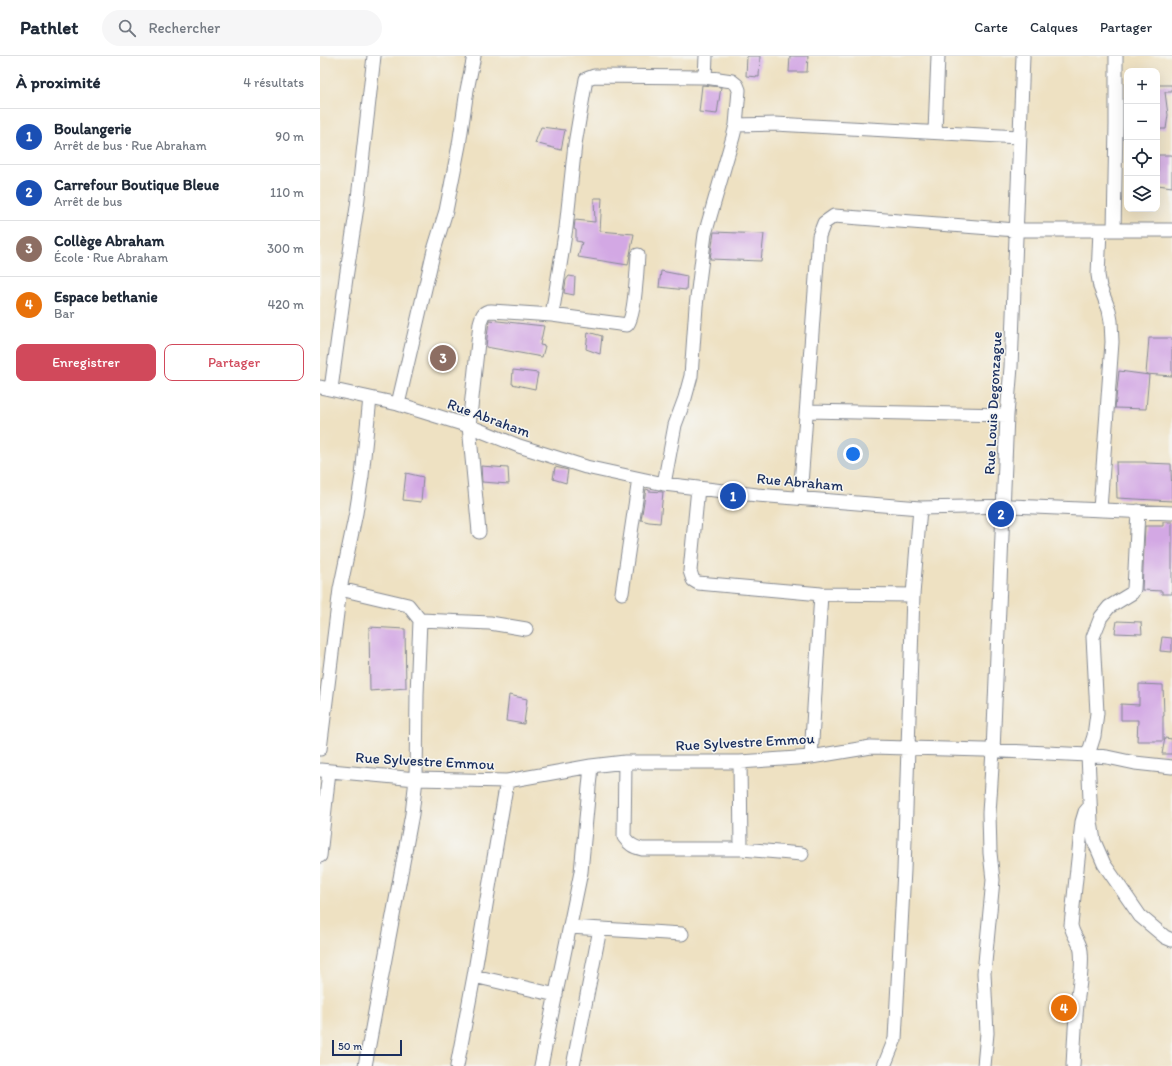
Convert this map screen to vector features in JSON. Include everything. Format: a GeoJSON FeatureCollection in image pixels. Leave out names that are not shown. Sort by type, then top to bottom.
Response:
{"type":"FeatureCollection","features":[{"type":"Feature","properties":{"kind":"street"},"geometry":{"type":"LineString","coordinates":[[326,388],[357,207],[374,56]]}},
{"type":"Feature","properties":{"kind":"street"},"geometry":{"type":"LineString","coordinates":[[398,404],[434,250],[446,211],[474,56]]}},
{"type":"Feature","properties":{"kind":"street"},"geometry":{"type":"LineString","coordinates":[[705,78],[706,56]]}},
{"type":"Feature","properties":{"kind":"street"},"geometry":{"type":"LineString","coordinates":[[935,132],[938,56]]}},
{"type":"Feature","properties":{"kind":"street","name":"Rue Louis Degonzague"},"geometry":{"type":"LineString","coordinates":[[984,1066],[987,1033],[984,973],[993,880],[990,853],[989,813],[1007,415],[1011,367],[1023,56]]}},
{"type":"Feature","properties":{"kind":"street"},"geometry":{"type":"LineString","coordinates":[[1114,230],[1116,56]]}},
{"type":"Feature","properties":{"kind":"street"},"geometry":{"type":"LineString","coordinates":[[552,315],[566,228],[575,144],[586,79],[594,76],[705,78],[732,81],[739,90],[736,125],[705,234],[696,306],[691,376],[675,425],[664,484]]}},
{"type":"Feature","properties":{"kind":"street"},"geometry":{"type":"LineString","coordinates":[[736,125],[775,124],[1019,137]]}},
{"type":"Feature","properties":{"kind":"street"},"geometry":{"type":"LineString","coordinates":[[800,498],[819,236],[824,223],[834,216],[1016,230],[1172,230]]}},
{"type":"Feature","properties":{"kind":"street"},"geometry":{"type":"LineString","coordinates":[[1100,230],[1098,275],[1100,287],[1109,310],[1112,342],[1100,509]]}},
{"type":"Feature","properties":{"kind":"street"},"geometry":{"type":"LineString","coordinates":[[479,532],[469,426],[480,323],[483,314],[486,311],[491,311],[552,315],[627,325],[630,323],[633,308],[638,255]]}},
{"type":"Feature","properties":{"kind":"street","name":"Rue Abraham"},"geometry":{"type":"LineString","coordinates":[[326,388],[398,404],[469,426],[519,446],[586,467],[664,484],[757,495],[920,508],[1004,506],[1172,513]]}},
{"type":"Feature","properties":{"kind":"street"},"geometry":{"type":"LineString","coordinates":[[320,749],[340,589],[362,476],[370,398]]}},
{"type":"Feature","properties":{"kind":"street"},"geometry":{"type":"LineString","coordinates":[[806,411],[1007,415]]}},
{"type":"Feature","properties":{"kind":"street"},"geometry":{"type":"LineString","coordinates":[[622,593],[639,479]]}},
{"type":"Feature","properties":{"kind":"street"},"geometry":{"type":"LineString","coordinates":[[698,488],[690,572],[693,580],[698,583],[821,594],[913,595]]}},
{"type":"Feature","properties":{"kind":"street"},"geometry":{"type":"LineString","coordinates":[[884,1066],[895,1039],[904,870],[913,595],[920,508]]}},
{"type":"Feature","properties":{"kind":"street"},"geometry":{"type":"LineString","coordinates":[[1138,511],[1134,589],[1132,593],[1109,607],[1101,617],[1093,637],[1097,713],[1094,736],[1088,755],[1090,804],[1094,841],[1104,864],[1140,916],[1165,937],[1172,940]]}},
{"type":"Feature","properties":{"kind":"street"},"geometry":{"type":"LineString","coordinates":[[340,589],[408,604],[420,620],[416,779],[412,814],[404,864],[365,1066]]}},
{"type":"Feature","properties":{"kind":"street"},"geometry":{"type":"LineString","coordinates":[[811,757],[821,594]]}},
{"type":"Feature","properties":{"kind":"street"},"geometry":{"type":"LineString","coordinates":[[420,620],[484,622],[506,624],[526,629]]}},
{"type":"Feature","properties":{"kind":"street","name":"Rue Sylvestre Emmou"},"geometry":{"type":"LineString","coordinates":[[324,771],[416,779],[508,782],[591,766],[625,762],[740,762],[811,757],[871,747],[1088,755],[1107,757],[1135,764],[1172,767]]}},
{"type":"Feature","properties":{"kind":"street"},"geometry":{"type":"LineString","coordinates":[[625,762],[624,837],[628,843],[635,847],[642,849],[741,849],[802,854]]}},
{"type":"Feature","properties":{"kind":"street"},"geometry":{"type":"LineString","coordinates":[[740,762],[741,849]]}},
{"type":"Feature","properties":{"kind":"street"},"geometry":{"type":"LineString","coordinates":[[541,1066],[581,872],[591,766]]}},
{"type":"Feature","properties":{"kind":"street"},"geometry":{"type":"LineString","coordinates":[[320,856],[324,771]]}},
{"type":"Feature","properties":{"kind":"street"},"geometry":{"type":"LineString","coordinates":[[457,1066],[508,782]]}},
{"type":"Feature","properties":{"kind":"street"},"geometry":{"type":"LineString","coordinates":[[1073,1066],[1075,1019],[1081,968],[1081,950],[1071,932],[1071,925],[1082,822],[1085,812],[1090,804]]}},
{"type":"Feature","properties":{"kind":"street"},"geometry":{"type":"LineString","coordinates":[[570,927],[682,934]]}},
{"type":"Feature","properties":{"kind":"street"},"geometry":{"type":"LineString","coordinates":[[573,1066],[600,929]]}},
{"type":"Feature","properties":{"kind":"street"},"geometry":{"type":"LineString","coordinates":[[474,976],[556,995]]}},
{"type":"Feature","properties":{"kind":"building"},"geometry":{"type":"Polygon","coordinates":[[[747,56],[760,56],[759,77],[746,76],[747,56]]]}},
{"type":"Feature","properties":{"kind":"building"},"geometry":{"type":"Polygon","coordinates":[[[790,56],[808,56],[807,72],[789,72],[790,56]]]}},
{"type":"Feature","properties":{"kind":"building"},"geometry":{"type":"Polygon","coordinates":[[[702,85],[721,87],[717,114],[699,112],[702,85]]]}},
{"type":"Feature","properties":{"kind":"building"},"geometry":{"type":"Polygon","coordinates":[[[1160,85],[1172,85],[1172,92],[1165,92],[1168,115],[1166,129],[1160,129],[1160,85]]]}},
{"type":"Feature","properties":{"kind":"building"},"geometry":{"type":"Polygon","coordinates":[[[541,127],[565,130],[561,150],[535,143],[541,127]]]}},
{"type":"Feature","properties":{"kind":"building"},"geometry":{"type":"Polygon","coordinates":[[[1160,155],[1172,155],[1172,187],[1160,185],[1160,155]]]}},
{"type":"Feature","properties":{"kind":"building"},"geometry":{"type":"Polygon","coordinates":[[[594,198],[602,198],[600,231],[634,234],[628,265],[578,257],[582,242],[576,241],[576,230],[574,229],[575,220],[595,222],[594,198]]]}},
{"type":"Feature","properties":{"kind":"building"},"geometry":{"type":"Polygon","coordinates":[[[714,232],[764,234],[761,261],[710,259],[714,232]]]}},
{"type":"Feature","properties":{"kind":"building"},"geometry":{"type":"Polygon","coordinates":[[[661,271],[687,276],[686,290],[659,287],[661,271]]]}},
{"type":"Feature","properties":{"kind":"building"},"geometry":{"type":"Polygon","coordinates":[[[569,276],[575,277],[574,295],[564,293],[566,280],[569,276]]]}},
{"type":"Feature","properties":{"kind":"building"},"geometry":{"type":"Polygon","coordinates":[[[489,320],[544,326],[540,345],[545,346],[542,357],[486,347],[489,320]]]}},
{"type":"Feature","properties":{"kind":"building"},"geometry":{"type":"Polygon","coordinates":[[[588,332],[602,336],[600,354],[586,349],[588,332]]]}},
{"type":"Feature","properties":{"kind":"building"},"geometry":{"type":"Polygon","coordinates":[[[1149,338],[1172,338],[1172,376],[1146,374],[1149,338]]]}},
{"type":"Feature","properties":{"kind":"building"},"geometry":{"type":"Polygon","coordinates":[[[513,370],[538,373],[535,389],[512,384],[513,370]]]}},
{"type":"Feature","properties":{"kind":"building"},"geometry":{"type":"Polygon","coordinates":[[[1119,371],[1149,375],[1146,409],[1115,408],[1119,371]]]}},
{"type":"Feature","properties":{"kind":"building"},"geometry":{"type":"Polygon","coordinates":[[[1116,462],[1171,464],[1172,501],[1117,498],[1116,462]]]}},
{"type":"Feature","properties":{"kind":"building"},"geometry":{"type":"Polygon","coordinates":[[[481,466],[508,468],[509,484],[482,482],[481,466]]]}},
{"type":"Feature","properties":{"kind":"building"},"geometry":{"type":"Polygon","coordinates":[[[555,467],[568,470],[566,483],[553,479],[555,467]]]}},
{"type":"Feature","properties":{"kind":"building"},"geometry":{"type":"Polygon","coordinates":[[[406,473],[423,477],[421,502],[403,500],[406,473]]]}},
{"type":"Feature","properties":{"kind":"building"},"geometry":{"type":"Polygon","coordinates":[[[646,489],[649,491],[663,492],[660,523],[641,520],[646,489]]]}},
{"type":"Feature","properties":{"kind":"building"},"geometry":{"type":"Polygon","coordinates":[[[1163,522],[1172,522],[1172,594],[1162,594],[1162,591],[1142,590],[1145,526],[1163,526],[1163,522]]]}},
{"type":"Feature","properties":{"kind":"building"},"geometry":{"type":"Polygon","coordinates":[[[1117,621],[1141,622],[1142,634],[1115,633],[1117,621]]]}},
{"type":"Feature","properties":{"kind":"building"},"geometry":{"type":"Polygon","coordinates":[[[369,627],[405,629],[406,688],[370,691],[369,627]]]}},
{"type":"Feature","properties":{"kind":"building"},"geometry":{"type":"Polygon","coordinates":[[[1162,637],[1172,638],[1172,652],[1160,651],[1162,637]]]}},
{"type":"Feature","properties":{"kind":"building"},"geometry":{"type":"Polygon","coordinates":[[[1139,684],[1163,685],[1163,741],[1137,741],[1138,720],[1121,720],[1121,704],[1139,705],[1139,684]]]}},
{"type":"Feature","properties":{"kind":"building"},"geometry":{"type":"Polygon","coordinates":[[[509,695],[527,699],[524,724],[506,721],[509,695]]]}},
{"type":"Feature","properties":{"kind":"building"},"geometry":{"type":"Polygon","coordinates":[[[1165,738],[1172,739],[1172,754],[1162,754],[1165,738]]]}},
{"type":"Feature","properties":{"kind":"place","name":"Collège Abraham"},"geometry":{"type":"Point","coordinates":[443,358]}},
{"type":"Feature","properties":{"kind":"place","name":"Boulangerie"},"geometry":{"type":"Point","coordinates":[733,496]}},
{"type":"Feature","properties":{"kind":"place","name":"Carrefour Boutique Bleue"},"geometry":{"type":"Point","coordinates":[1001,514]}},
{"type":"Feature","properties":{"kind":"place","name":"Espace bethanie"},"geometry":{"type":"Point","coordinates":[1064,1008]}}]}
